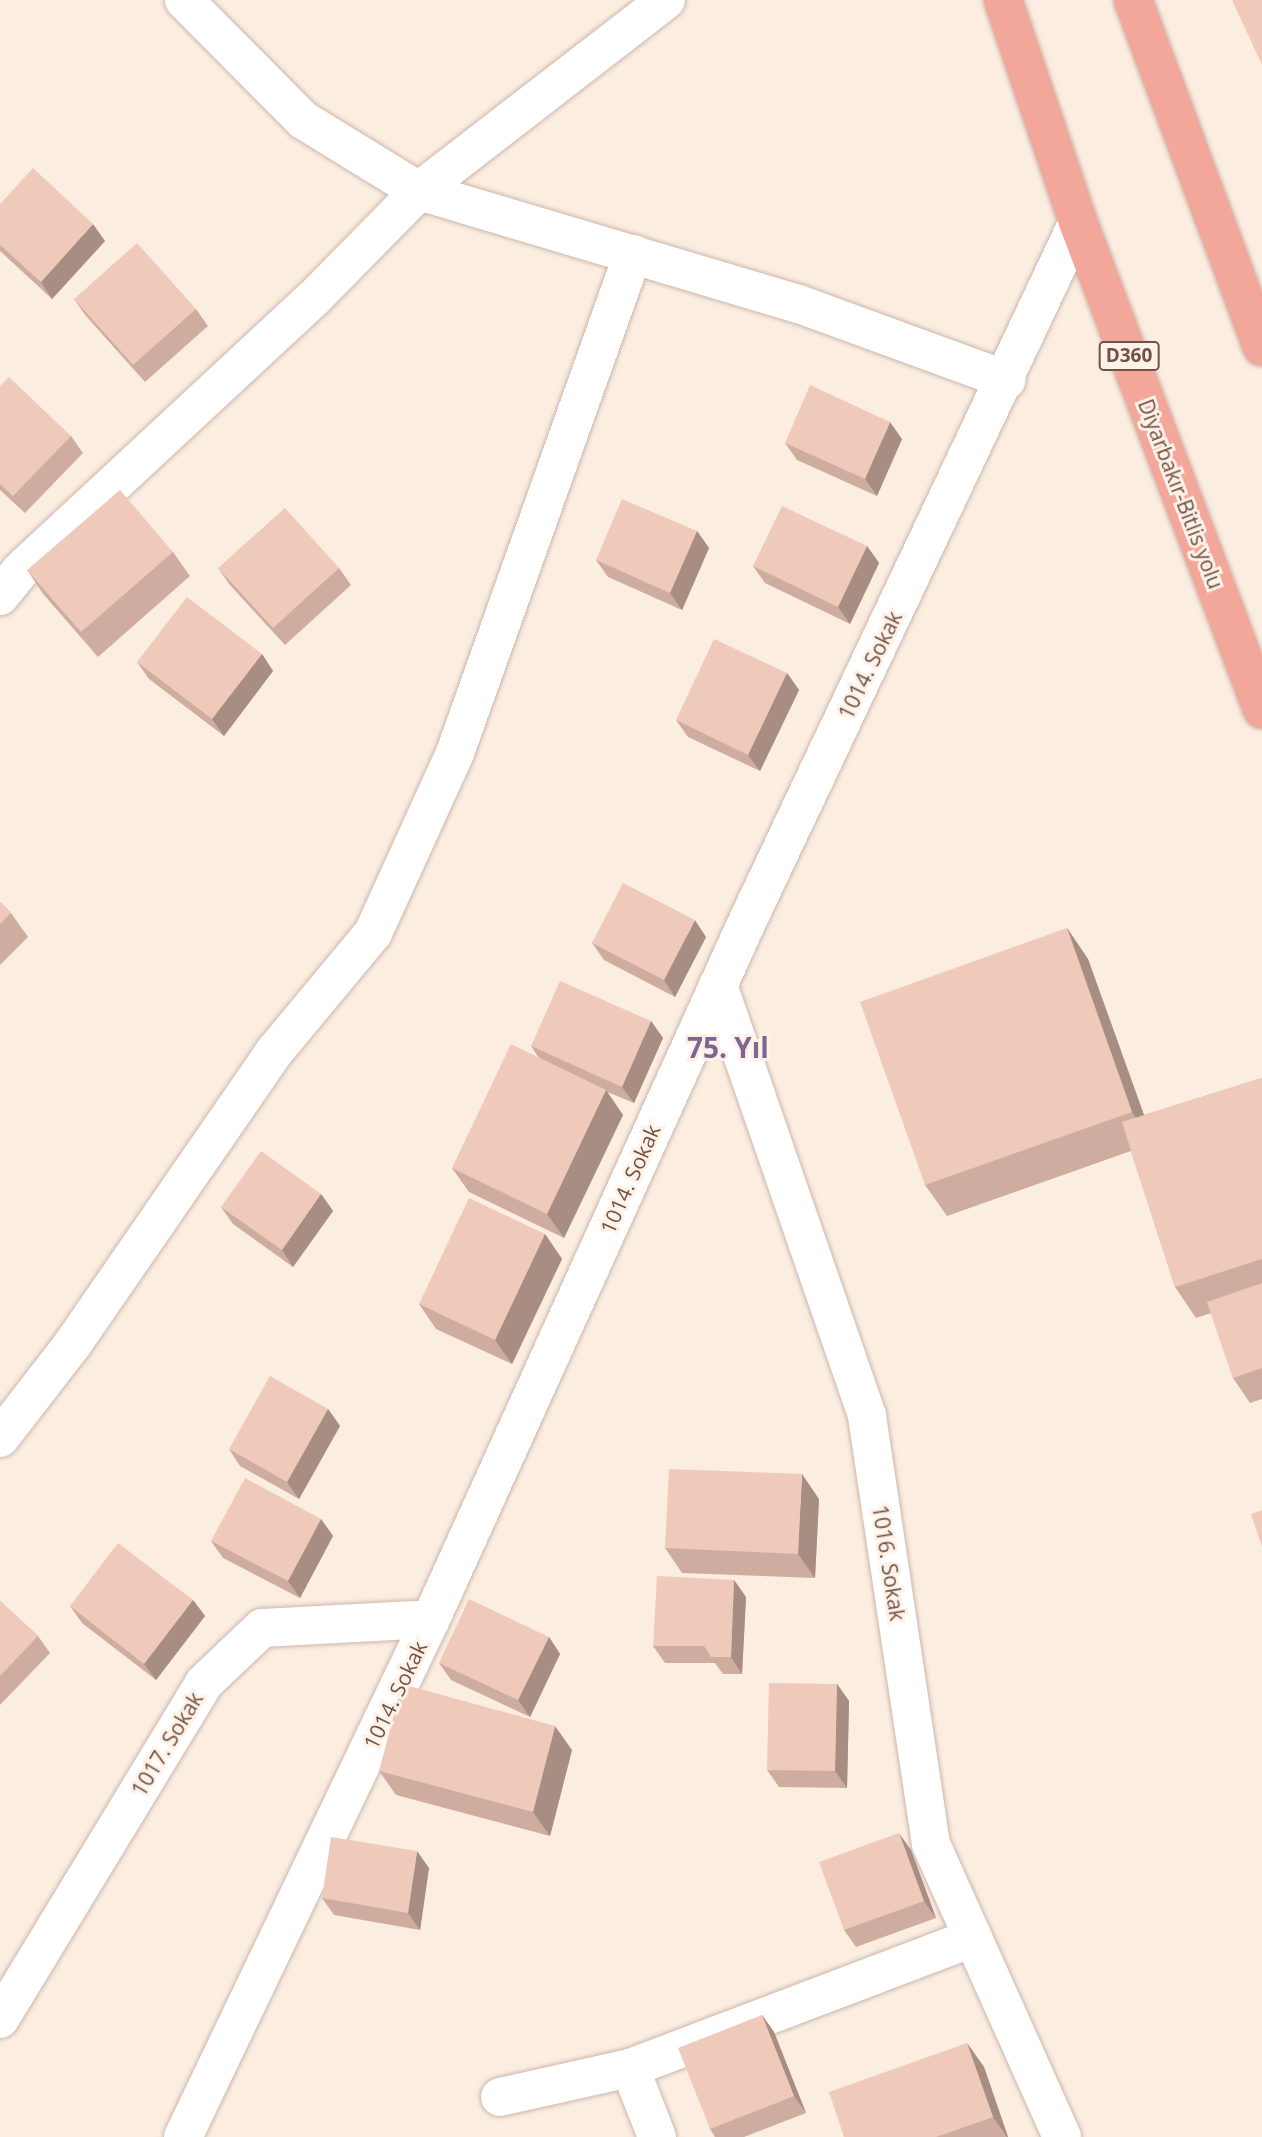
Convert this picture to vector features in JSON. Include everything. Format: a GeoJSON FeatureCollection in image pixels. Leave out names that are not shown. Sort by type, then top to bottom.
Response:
{"type":"FeatureCollection","features":[{"type":"Feature","properties":{"kind":"highway","name":"Diyarbakır-Bitlis yolu"},"geometry":{"type":"LineString","coordinates":[[1003,0],[1078,222],[1262,709]]}},
{"type":"Feature","properties":{"kind":"highway"},"geometry":{"type":"LineString","coordinates":[[1133,0],[1262,347]]}},
{"type":"Feature","properties":{"kind":"street"},"geometry":{"type":"LineString","coordinates":[[184,0],[303,120],[419,191],[799,304],[1007,380]]}},
{"type":"Feature","properties":{"kind":"street"},"geometry":{"type":"LineString","coordinates":[[0,596],[20,570],[314,298],[419,191],[666,0]]}},
{"type":"Feature","properties":{"kind":"street","name":"1014. Sokak"},"geometry":{"type":"LineString","coordinates":[[183,2137],[431,1619],[718,985],[1007,380],[1078,222]]}},
{"type":"Feature","properties":{"kind":"street"},"geometry":{"type":"LineString","coordinates":[[0,1438],[72,1345],[275,1051],[373,933],[456,753],[633,254]]}},
{"type":"Feature","properties":{"kind":"street","name":"1016. Sokak"},"geometry":{"type":"LineString","coordinates":[[718,985],[867,1416],[931,1844],[1062,2137]]}},
{"type":"Feature","properties":{"kind":"street","name":"1017. Sokak"},"geometry":{"type":"LineString","coordinates":[[0,2019],[204,1683],[262,1628],[431,1619]]}},
{"type":"Feature","properties":{"kind":"street"},"geometry":{"type":"LineString","coordinates":[[500,2097],[630,2068],[973,1938]]}},
{"type":"Feature","properties":{"kind":"street"},"geometry":{"type":"LineString","coordinates":[[630,2068],[657,2137]]}},
{"type":"Feature","properties":{"kind":"building"},"geometry":{"type":"Polygon","coordinates":[[[1232,0],[1262,0],[1262,65],[1232,0]]]}},
{"type":"Feature","properties":{"kind":"building"},"geometry":{"type":"Polygon","coordinates":[[[33,168],[93,224],[41,282],[0,245],[0,204],[33,168]]]}},
{"type":"Feature","properties":{"kind":"building"},"geometry":{"type":"Polygon","coordinates":[[[137,243],[196,309],[133,365],[74,299],[137,243]]]}},
{"type":"Feature","properties":{"kind":"building"},"geometry":{"type":"Polygon","coordinates":[[[9,377],[71,436],[13,496],[0,484],[0,386],[9,377]]]}},
{"type":"Feature","properties":{"kind":"building"},"geometry":{"type":"Polygon","coordinates":[[[810,385],[890,422],[865,479],[785,443],[810,385]]]}},
{"type":"Feature","properties":{"kind":"building"},"geometry":{"type":"Polygon","coordinates":[[[120,490],[173,552],[81,632],[27,570],[120,490]]]}},
{"type":"Feature","properties":{"kind":"building"},"geometry":{"type":"Polygon","coordinates":[[[622,499],[697,531],[670,593],[596,560],[622,499]]]}},
{"type":"Feature","properties":{"kind":"building"},"geometry":{"type":"Polygon","coordinates":[[[782,506],[867,546],[838,607],[753,566],[782,506]]]}},
{"type":"Feature","properties":{"kind":"building"},"geometry":{"type":"Polygon","coordinates":[[[285,508],[339,568],[273,628],[218,568],[285,508]]]}},
{"type":"Feature","properties":{"kind":"building"},"geometry":{"type":"Polygon","coordinates":[[[187,597],[262,654],[212,719],[137,662],[187,597]]]}},
{"type":"Feature","properties":{"kind":"building"},"geometry":{"type":"Polygon","coordinates":[[[714,639],[787,673],[748,755],[676,720],[714,639]]]}},
{"type":"Feature","properties":{"kind":"building"},"geometry":{"type":"Polygon","coordinates":[[[623,883],[695,920],[664,980],[592,943],[623,883]]]}},
{"type":"Feature","properties":{"kind":"building"},"geometry":{"type":"Polygon","coordinates":[[[0,902],[11,913],[0,924],[0,902]]]}},
{"type":"Feature","properties":{"kind":"building"},"geometry":{"type":"Polygon","coordinates":[[[1067,928],[1132,1112],[925,1185],[860,1002],[1067,928]]]}},
{"type":"Feature","properties":{"kind":"building"},"geometry":{"type":"Polygon","coordinates":[[[560,981],[651,1021],[622,1087],[531,1046],[560,981]]]}},
{"type":"Feature","properties":{"kind":"building"},"geometry":{"type":"Polygon","coordinates":[[[511,1044],[606,1090],[547,1214],[452,1168],[511,1044]]]}},
{"type":"Feature","properties":{"kind":"building"},"geometry":{"type":"Polygon","coordinates":[[[1262,1078],[1262,1259],[1175,1287],[1122,1122],[1262,1078]]]}},
{"type":"Feature","properties":{"kind":"building"},"geometry":{"type":"Polygon","coordinates":[[[261,1151],[321,1194],[282,1250],[221,1207],[261,1151]]]}},
{"type":"Feature","properties":{"kind":"building"},"geometry":{"type":"Polygon","coordinates":[[[469,1198],[545,1234],[495,1340],[419,1304],[469,1198]]]}},
{"type":"Feature","properties":{"kind":"building"},"geometry":{"type":"Polygon","coordinates":[[[1262,1283],[1262,1368],[1233,1378],[1207,1302],[1262,1283]]]}},
{"type":"Feature","properties":{"kind":"building"},"geometry":{"type":"Polygon","coordinates":[[[270,1376],[328,1409],[287,1482],[229,1449],[270,1376]]]}},
{"type":"Feature","properties":{"kind":"building"},"geometry":{"type":"Polygon","coordinates":[[[669,1469],[802,1474],[798,1554],[665,1548],[669,1469]]]}},
{"type":"Feature","properties":{"kind":"building"},"geometry":{"type":"Polygon","coordinates":[[[245,1478],[321,1519],[288,1581],[211,1541],[245,1478]]]}},
{"type":"Feature","properties":{"kind":"building"},"geometry":{"type":"Polygon","coordinates":[[[1262,1510],[1262,1547],[1251,1514],[1262,1510]]]}},
{"type":"Feature","properties":{"kind":"building"},"geometry":{"type":"Polygon","coordinates":[[[118,1543],[193,1600],[144,1664],[70,1606],[118,1543]]]}},
{"type":"Feature","properties":{"kind":"building"},"geometry":{"type":"Polygon","coordinates":[[[657,1576],[734,1580],[731,1657],[711,1657],[704,1646],[653,1646],[657,1576]]]}},
{"type":"Feature","properties":{"kind":"building"},"geometry":{"type":"Polygon","coordinates":[[[469,1599],[549,1637],[518,1700],[439,1663],[469,1599]]]}},
{"type":"Feature","properties":{"kind":"building"},"geometry":{"type":"Polygon","coordinates":[[[0,1601],[38,1636],[0,1676],[0,1601]]]}},
{"type":"Feature","properties":{"kind":"building"},"geometry":{"type":"Polygon","coordinates":[[[769,1683],[837,1684],[835,1771],[767,1770],[769,1683]]]}},
{"type":"Feature","properties":{"kind":"building"},"geometry":{"type":"Polygon","coordinates":[[[402,1684],[555,1726],[533,1812],[379,1771],[402,1684]]]}},
{"type":"Feature","properties":{"kind":"building"},"geometry":{"type":"Polygon","coordinates":[[[899,1833],[924,1901],[844,1930],[819,1862],[899,1833]]]}},
{"type":"Feature","properties":{"kind":"building"},"geometry":{"type":"Polygon","coordinates":[[[331,1837],[417,1851],[408,1913],[322,1898],[331,1837]]]}},
{"type":"Feature","properties":{"kind":"building"},"geometry":{"type":"Polygon","coordinates":[[[762,2015],[794,2096],[710,2129],[678,2048],[762,2015]]]}},
{"type":"Feature","properties":{"kind":"building"},"geometry":{"type":"Polygon","coordinates":[[[967,2043],[993,2117],[936,2137],[844,2137],[829,2092],[967,2043]]]}},
{"type":"Feature","properties":{"kind":"district","name":"75. Yıl"},"geometry":{"type":"Point","coordinates":[728,1047]}}]}
